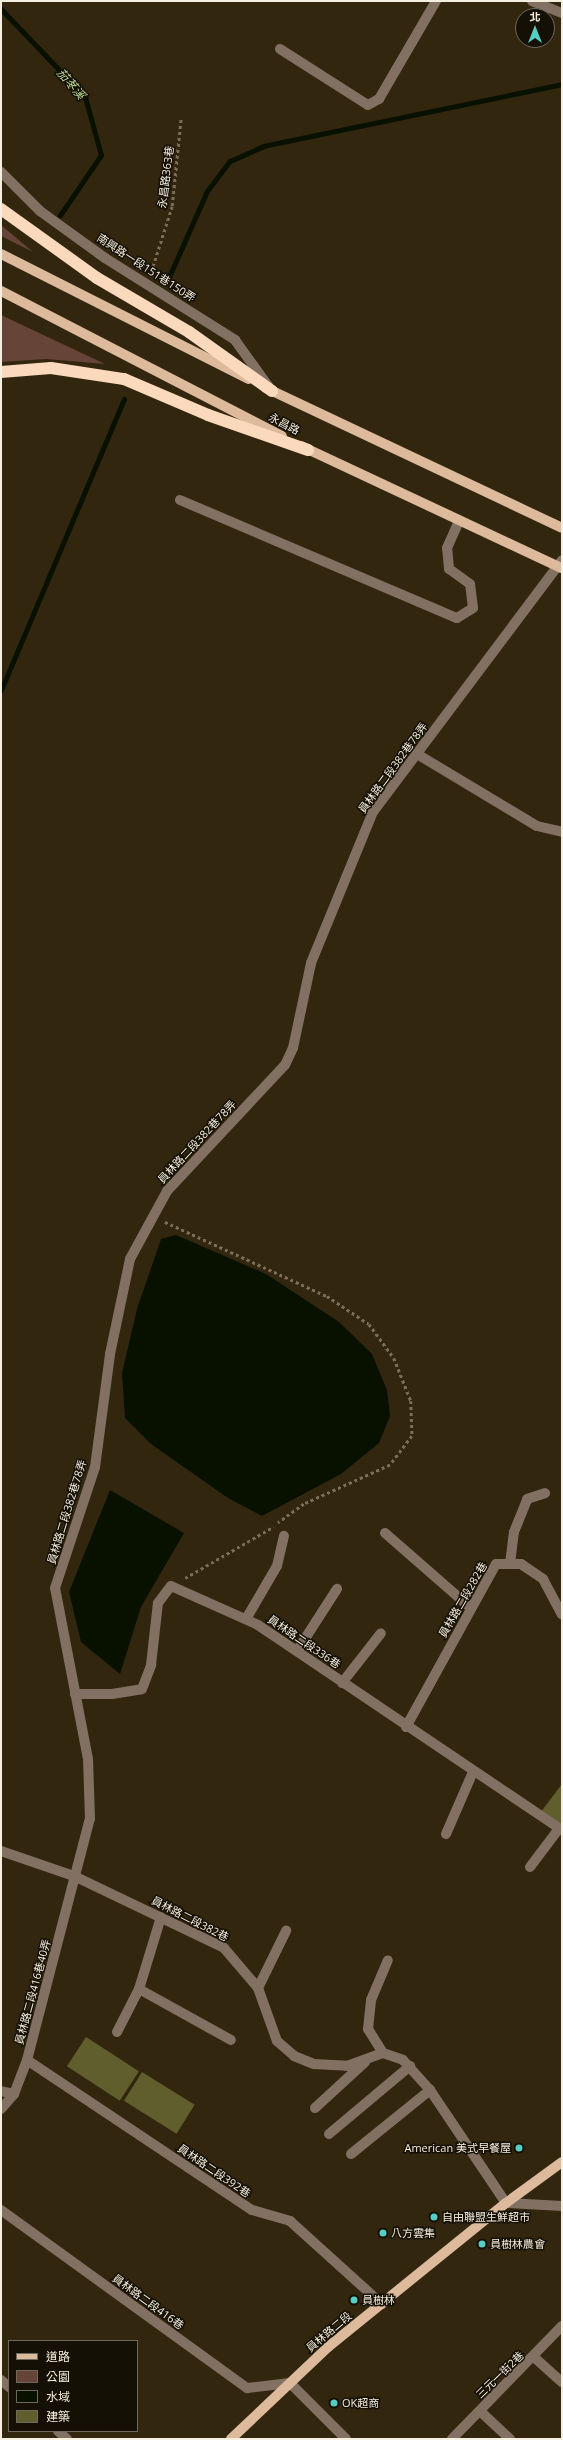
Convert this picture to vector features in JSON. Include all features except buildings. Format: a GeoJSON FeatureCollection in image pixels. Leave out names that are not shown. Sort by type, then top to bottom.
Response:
{"type":"FeatureCollection","features":[{"type":"Feature","properties":{"kind":"highway"},"geometry":{"type":"LineString","coordinates":[[1,209],[97,278],[189,332],[272,391]]}},
{"type":"Feature","properties":{"kind":"highway"},"geometry":{"type":"LineString","coordinates":[[1,372],[51,368],[124,379],[208,415],[308,450]]}},
{"type":"Feature","properties":{"kind":"main road"},"geometry":{"type":"LineString","coordinates":[[1,254],[272,391],[562,528]]}},
{"type":"Feature","properties":{"kind":"main road","name":"永昌路"},"geometry":{"type":"LineString","coordinates":[[1,291],[308,450],[459,522],[561,565]]}},
{"type":"Feature","properties":{"kind":"main road","name":"員林路二段"},"geometry":{"type":"LineString","coordinates":[[231,2439],[290,2383],[382,2304],[506,2203],[562,2162]]}},
{"type":"Feature","properties":{"kind":"street"},"geometry":{"type":"LineString","coordinates":[[280,49],[368,105],[379,99],[436,1]]}},
{"type":"Feature","properties":{"kind":"street"},"geometry":{"type":"LineString","coordinates":[[532,1],[562,13]]}},
{"type":"Feature","properties":{"kind":"street","name":"南興路一段151巷150弄"},"geometry":{"type":"LineString","coordinates":[[1,172],[40,211],[147,284],[234,340],[272,391]]}},
{"type":"Feature","properties":{"kind":"street"},"geometry":{"type":"LineString","coordinates":[[180,500],[457,618],[473,608],[470,584],[449,569],[447,548],[459,522]]}},
{"type":"Feature","properties":{"kind":"street","name":"員林路二段382巷78弄"},"geometry":{"type":"LineString","coordinates":[[74,1876],[90,1819],[88,1759],[55,1588],[95,1467],[110,1354],[130,1259],[151,1214],[196,1158],[285,1066],[293,1048],[311,963],[351,858],[373,812],[561,565]]}},
{"type":"Feature","properties":{"kind":"street"},"geometry":{"type":"LineString","coordinates":[[417,754],[537,826],[562,832]]}},
{"type":"Feature","properties":{"kind":"street"},"geometry":{"type":"LineString","coordinates":[[545,1493],[527,1499],[514,1532],[510,1564],[521,1564],[543,1579],[562,1614]]}},
{"type":"Feature","properties":{"kind":"street"},"geometry":{"type":"LineString","coordinates":[[385,1532],[471,1608]]}},
{"type":"Feature","properties":{"kind":"street"},"geometry":{"type":"LineString","coordinates":[[246,1619],[277,1566],[284,1536]]}},
{"type":"Feature","properties":{"kind":"street","name":"員林路二段282巷"},"geometry":{"type":"LineString","coordinates":[[406,1727],[496,1564],[510,1564]]}},
{"type":"Feature","properties":{"kind":"street"},"geometry":{"type":"LineString","coordinates":[[75,1694],[112,1694],[142,1689],[151,1665],[158,1603],[171,1586]]}},
{"type":"Feature","properties":{"kind":"street","name":"員林路二段336巷"},"geometry":{"type":"LineString","coordinates":[[171,1586],[246,1619],[296,1651],[560,1830]]}},
{"type":"Feature","properties":{"kind":"street"},"geometry":{"type":"LineString","coordinates":[[296,1651],[337,1589]]}},
{"type":"Feature","properties":{"kind":"street"},"geometry":{"type":"LineString","coordinates":[[342,1682],[381,1633]]}},
{"type":"Feature","properties":{"kind":"street"},"geometry":{"type":"LineString","coordinates":[[446,1834],[473,1772]]}},
{"type":"Feature","properties":{"kind":"street"},"geometry":{"type":"LineString","coordinates":[[530,1867],[560,1830]]}},
{"type":"Feature","properties":{"kind":"street","name":"員林路二段382巷"},"geometry":{"type":"LineString","coordinates":[[1,1851],[74,1876],[224,1948],[258,1988],[277,2041],[294,2056],[314,2064],[347,2066],[366,2061],[383,2053]]}},
{"type":"Feature","properties":{"kind":"street","name":"員林路二段416巷40弄"},"geometry":{"type":"LineString","coordinates":[[1,2109],[14,2094],[27,2060],[74,1876]]}},
{"type":"Feature","properties":{"kind":"street"},"geometry":{"type":"LineString","coordinates":[[117,2032],[139,1989],[161,1917]]}},
{"type":"Feature","properties":{"kind":"street"},"geometry":{"type":"LineString","coordinates":[[258,1988],[286,1931]]}},
{"type":"Feature","properties":{"kind":"street"},"geometry":{"type":"LineString","coordinates":[[388,1960],[371,2000],[368,2029],[383,2053],[410,2066],[430,2090],[506,2203],[562,2206]]}},
{"type":"Feature","properties":{"kind":"street"},"geometry":{"type":"LineString","coordinates":[[139,1989],[231,2040]]}},
{"type":"Feature","properties":{"kind":"street","name":"員林路二段392巷"},"geometry":{"type":"LineString","coordinates":[[27,2060],[252,2210],[290,2221],[382,2304]]}},
{"type":"Feature","properties":{"kind":"street"},"geometry":{"type":"LineString","coordinates":[[315,2108],[366,2061]]}},
{"type":"Feature","properties":{"kind":"street"},"geometry":{"type":"LineString","coordinates":[[329,2134],[410,2066]]}},
{"type":"Feature","properties":{"kind":"street"},"geometry":{"type":"LineString","coordinates":[[351,2154],[430,2090]]}},
{"type":"Feature","properties":{"kind":"street"},"geometry":{"type":"LineString","coordinates":[[1,2091],[14,2094]]}},
{"type":"Feature","properties":{"kind":"street","name":"員林路二段416巷"},"geometry":{"type":"LineString","coordinates":[[1,2210],[247,2388],[290,2383]]}},
{"type":"Feature","properties":{"kind":"street","name":"三元一街2巷"},"geometry":{"type":"LineString","coordinates":[[452,2439],[535,2358],[562,2326]]}},
{"type":"Feature","properties":{"kind":"street"},"geometry":{"type":"LineString","coordinates":[[535,2358],[562,2382]]}},
{"type":"Feature","properties":{"kind":"street"},"geometry":{"type":"LineString","coordinates":[[290,2383],[346,2439]]}},
{"type":"Feature","properties":{"kind":"street"},"geometry":{"type":"LineString","coordinates":[[480,2411],[510,2439]]}},
{"type":"Feature","properties":{"kind":"street"},"geometry":{"type":"LineString","coordinates":[[59,2432],[67,2439]]}},
{"type":"Feature","properties":{"kind":"path","name":"永昌路363巷"},"geometry":{"type":"LineString","coordinates":[[147,284],[172,206],[181,118]]}},
{"type":"Feature","properties":{"kind":"path"},"geometry":{"type":"LineString","coordinates":[[151,1214],[327,1296],[369,1324],[394,1358],[411,1401],[412,1436],[390,1465],[304,1504],[266,1532],[171,1586]]}},
{"type":"Feature","properties":{"kind":"green space"},"geometry":{"type":"Polygon","coordinates":[[[1,225],[33,252],[1,236],[1,225]]]}},
{"type":"Feature","properties":{"kind":"green space"},"geometry":{"type":"Polygon","coordinates":[[[1,315],[105,364],[46,359],[1,362],[1,315]]]}},
{"type":"Feature","properties":{"kind":"water"},"geometry":{"type":"Polygon","coordinates":[[[176,1235],[266,1274],[339,1322],[372,1354],[387,1390],[390,1416],[379,1443],[341,1474],[262,1516],[228,1498],[151,1444],[125,1418],[122,1373],[137,1309],[161,1239],[176,1235]]]}},
{"type":"Feature","properties":{"kind":"water"},"geometry":{"type":"Polygon","coordinates":[[[110,1490],[184,1533],[141,1607],[120,1674],[81,1642],[69,1592],[110,1490]]]}},
{"type":"Feature","properties":{"kind":"waterway","name":"茄苳溪"},"geometry":{"type":"LineString","coordinates":[[1,9],[85,97],[101,155],[60,215]]}},
{"type":"Feature","properties":{"kind":"waterway"},"geometry":{"type":"LineString","coordinates":[[168,279],[207,191],[230,161],[263,146],[562,84]]}},
{"type":"Feature","properties":{"kind":"waterway"},"geometry":{"type":"LineString","coordinates":[[1,690],[124,399]]}},
{"type":"Feature","properties":{"kind":"place","name":"American 美式早餐屋"},"geometry":{"type":"Point","coordinates":[519,2148]}},
{"type":"Feature","properties":{"kind":"place","name":"自由聯盟生鮮超市"},"geometry":{"type":"Point","coordinates":[434,2217]}},
{"type":"Feature","properties":{"kind":"place","name":"八方雲集"},"geometry":{"type":"Point","coordinates":[383,2233]}},
{"type":"Feature","properties":{"kind":"place","name":"員樹林農會"},"geometry":{"type":"Point","coordinates":[482,2244]}},
{"type":"Feature","properties":{"kind":"place","name":"員樹林"},"geometry":{"type":"Point","coordinates":[354,2300]}},
{"type":"Feature","properties":{"kind":"place","name":"OK超商"},"geometry":{"type":"Point","coordinates":[334,2403]}}]}
